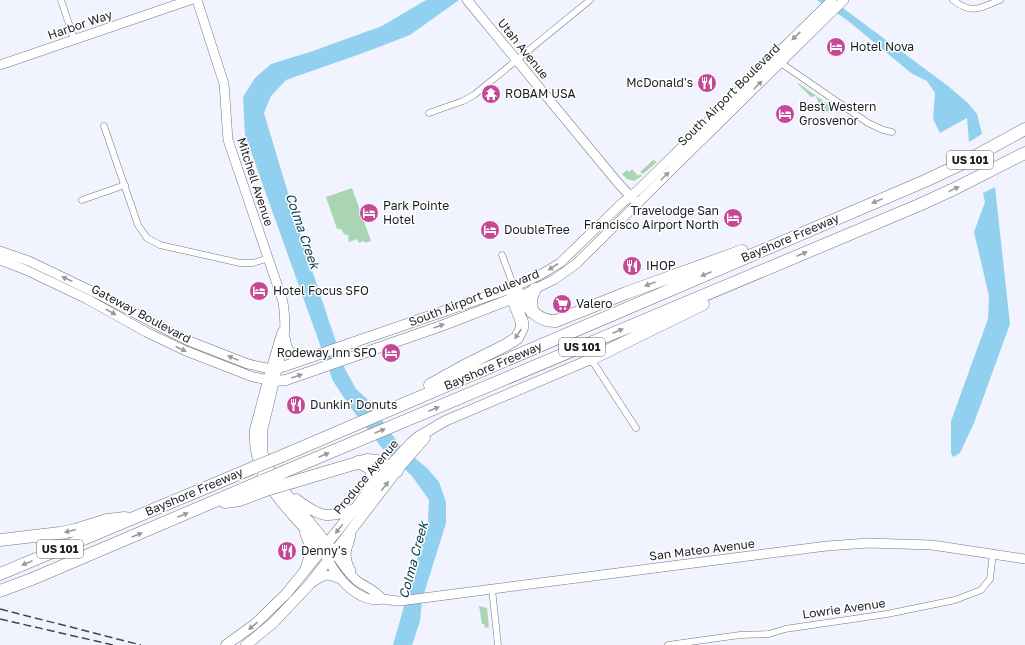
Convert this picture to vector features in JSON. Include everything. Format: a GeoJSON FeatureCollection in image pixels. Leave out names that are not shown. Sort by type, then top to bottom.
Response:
{"type":"FeatureCollection","features":[{"type":"Feature","properties":{"kind":"highway"},"geometry":{"type":"LineString","coordinates":[[912,186],[958,163],[1025,122]]}},
{"type":"Feature","properties":{"kind":"highway","name":"Bayshore Freeway"},"geometry":{"type":"LineString","coordinates":[[113,523],[143,514],[256,467],[912,186],[961,164],[1025,129]]}},
{"type":"Feature","properties":{"kind":"highway","name":"Bayshore Freeway"},"geometry":{"type":"LineString","coordinates":[[0,591],[212,503],[240,500],[264,486],[291,476],[362,439],[948,192],[1025,153]]}},
{"type":"Feature","properties":{"kind":"highway"},"geometry":{"type":"LineString","coordinates":[[516,294],[532,312],[544,321],[556,321],[718,259],[793,236]]}},
{"type":"Feature","properties":{"kind":"highway"},"geometry":{"type":"LineString","coordinates":[[591,359],[620,346],[766,270]]}},
{"type":"Feature","properties":{"kind":"highway"},"geometry":{"type":"LineString","coordinates":[[532,312],[532,298],[535,289]]}},
{"type":"Feature","properties":{"kind":"highway"},"geometry":{"type":"LineString","coordinates":[[387,410],[454,371],[517,338],[522,328],[522,322],[516,294]]}},
{"type":"Feature","properties":{"kind":"highway"},"geometry":{"type":"LineString","coordinates":[[291,476],[372,460],[395,467]]}},
{"type":"Feature","properties":{"kind":"highway"},"geometry":{"type":"LineString","coordinates":[[358,462],[370,468],[373,482],[358,507]]}},
{"type":"Feature","properties":{"kind":"highway"},"geometry":{"type":"LineString","coordinates":[[0,540],[60,533],[113,523]]}},
{"type":"Feature","properties":{"kind":"highway","name":"US 101"},"geometry":{"type":"LineString","coordinates":[[3,573],[113,523]]}},
{"type":"Feature","properties":{"kind":"main road","name":"South Airport Boulevard"},"geometry":{"type":"LineString","coordinates":[[274,368],[348,344],[516,294]]}},
{"type":"Feature","properties":{"kind":"main road","name":"South Airport Boulevard"},"geometry":{"type":"LineString","coordinates":[[271,381],[286,380],[352,357],[516,294]]}},
{"type":"Feature","properties":{"kind":"main road"},"geometry":{"type":"LineString","coordinates":[[285,339],[287,351],[296,358],[310,357]]}},
{"type":"Feature","properties":{"kind":"main road","name":"Produce Avenue"},"geometry":{"type":"LineString","coordinates":[[328,552],[358,507],[408,452],[436,427],[466,411],[591,359]]}},
{"type":"Feature","properties":{"kind":"main road"},"geometry":{"type":"LineString","coordinates":[[274,368],[264,421],[262,451],[269,470],[328,552]]}},
{"type":"Feature","properties":{"kind":"main road"},"geometry":{"type":"LineString","coordinates":[[271,381],[255,430],[254,440],[258,462],[262,473],[273,492],[328,552]]}},
{"type":"Feature","properties":{"kind":"main road","name":"Produce Avenue"},"geometry":{"type":"LineString","coordinates":[[328,552],[351,532],[395,467]]}},
{"type":"Feature","properties":{"kind":"main road"},"geometry":{"type":"LineString","coordinates":[[283,490],[311,510],[325,516],[339,515],[358,507]]}},
{"type":"Feature","properties":{"kind":"main road"},"geometry":{"type":"LineString","coordinates":[[296,582],[306,566],[310,551],[307,538],[298,521]]}},
{"type":"Feature","properties":{"kind":"main road"},"geometry":{"type":"LineString","coordinates":[[226,645],[266,615],[296,582],[328,552]]}},
{"type":"Feature","properties":{"kind":"main road"},"geometry":{"type":"LineString","coordinates":[[246,645],[273,623],[309,585],[328,552]]}},
{"type":"Feature","properties":{"kind":"street"},"geometry":{"type":"LineString","coordinates":[[61,0],[74,39]]}},
{"type":"Feature","properties":{"kind":"street","name":"Harbor Way"},"geometry":{"type":"LineString","coordinates":[[0,65],[190,0]]}},
{"type":"Feature","properties":{"kind":"street","name":"Mitchell Avenue"},"geometry":{"type":"LineString","coordinates":[[197,0],[219,64],[224,84],[228,140],[283,302],[285,339],[274,368]]}},
{"type":"Feature","properties":{"kind":"street","name":"Utah Avenue"},"geometry":{"type":"LineString","coordinates":[[467,0],[618,183],[638,204]]}},
{"type":"Feature","properties":{"kind":"street"},"geometry":{"type":"LineString","coordinates":[[429,113],[470,98],[590,0]]}},
{"type":"Feature","properties":{"kind":"street"},"geometry":{"type":"LineString","coordinates":[[953,0],[966,8],[971,9],[1000,0]]}},
{"type":"Feature","properties":{"kind":"street","name":"South Airport Boulevard"},"geometry":{"type":"LineString","coordinates":[[516,294],[538,276],[560,262],[839,1]]}},
{"type":"Feature","properties":{"kind":"street"},"geometry":{"type":"LineString","coordinates":[[777,60],[868,123],[879,129],[892,132]]}},
{"type":"Feature","properties":{"kind":"street","name":"South Airport Boulevard"},"geometry":{"type":"LineString","coordinates":[[516,294],[535,289],[554,279],[576,264],[638,204],[777,60]]}},
{"type":"Feature","properties":{"kind":"street"},"geometry":{"type":"LineString","coordinates":[[104,126],[138,224],[147,238],[154,243],[240,263],[253,263],[269,258]]}},
{"type":"Feature","properties":{"kind":"street"},"geometry":{"type":"LineString","coordinates":[[82,200],[125,185]]}},
{"type":"Feature","properties":{"kind":"street","name":"Gateway Boulevard"},"geometry":{"type":"LineString","coordinates":[[0,250],[18,256],[104,297],[189,341],[248,364],[274,368]]}},
{"type":"Feature","properties":{"kind":"street"},"geometry":{"type":"LineString","coordinates":[[502,255],[516,294]]}},
{"type":"Feature","properties":{"kind":"street","name":"Gateway Boulevard"},"geometry":{"type":"LineString","coordinates":[[0,260],[26,270],[87,299],[146,332],[180,348],[244,374],[271,381]]}},
{"type":"Feature","properties":{"kind":"street","name":"Mitchell Avenue"},"geometry":{"type":"LineString","coordinates":[[274,368],[285,324]]}},
{"type":"Feature","properties":{"kind":"street"},"geometry":{"type":"LineString","coordinates":[[591,359],[636,428]]}},
{"type":"Feature","properties":{"kind":"street"},"geometry":{"type":"LineString","coordinates":[[351,532],[346,557],[356,580]]}},
{"type":"Feature","properties":{"kind":"street","name":"San Mateo Avenue"},"geometry":{"type":"LineString","coordinates":[[328,552],[340,579],[357,593],[376,600],[405,600],[424,598],[827,546],[868,543],[932,545],[1025,558]]}},
{"type":"Feature","properties":{"kind":"street"},"geometry":{"type":"LineString","coordinates":[[328,552],[356,580],[379,594],[382,599]]}},
{"type":"Feature","properties":{"kind":"street","name":"Lowrie Avenue"},"geometry":{"type":"LineString","coordinates":[[668,645],[769,634],[785,629],[887,614],[954,600],[981,590],[990,579],[993,553]]}},
{"type":"Feature","properties":{"kind":"street"},"geometry":{"type":"LineString","coordinates":[[309,585],[327,574],[340,579]]}},
{"type":"Feature","properties":{"kind":"street"},"geometry":{"type":"LineString","coordinates":[[492,589],[498,645]]}},
{"type":"Feature","properties":{"kind":"green space"},"geometry":{"type":"Polygon","coordinates":[[[798,83],[835,109],[822,113],[816,96],[811,97],[798,83]]]}},
{"type":"Feature","properties":{"kind":"green space"},"geometry":{"type":"Polygon","coordinates":[[[653,160],[657,162],[643,174],[640,172],[653,160]]]}},
{"type":"Feature","properties":{"kind":"green space"},"geometry":{"type":"Polygon","coordinates":[[[632,169],[638,176],[640,174],[642,176],[634,181],[627,179],[622,174],[627,170],[629,172],[632,169]]]}},
{"type":"Feature","properties":{"kind":"green space"},"geometry":{"type":"Polygon","coordinates":[[[352,188],[371,241],[365,243],[364,241],[359,243],[357,239],[349,242],[348,235],[344,234],[341,229],[337,229],[326,197],[352,188]]]}},
{"type":"Feature","properties":{"kind":"green space"},"geometry":{"type":"Polygon","coordinates":[[[479,606],[487,608],[489,627],[485,628],[484,624],[482,624],[479,606]]]}},
{"type":"Feature","properties":{"kind":"water"},"geometry":{"type":"Polygon","coordinates":[[[426,0],[459,0],[410,35],[286,80],[271,96],[264,113],[303,243],[345,369],[356,389],[367,399],[401,447],[427,468],[439,482],[446,502],[446,523],[422,600],[420,621],[412,645],[393,645],[428,521],[429,500],[412,476],[382,448],[351,408],[333,381],[245,135],[243,97],[255,78],[271,64],[313,51],[382,26],[426,0]]]}},
{"type":"Feature","properties":{"kind":"water"},"geometry":{"type":"Polygon","coordinates":[[[817,0],[832,0],[948,86],[968,103],[977,114],[982,134],[969,142],[967,118],[940,133],[933,119],[935,93],[927,81],[911,73],[847,20],[817,0]]]}},
{"type":"Feature","properties":{"kind":"water"},"geometry":{"type":"Polygon","coordinates":[[[995,187],[1010,324],[974,423],[960,453],[953,457],[951,453],[951,421],[988,319],[989,296],[974,232],[985,202],[983,193],[995,187]]]}},
{"type":"Feature","properties":{"kind":"railway"},"geometry":{"type":"LineString","coordinates":[[0,609],[141,645]]}},
{"type":"Feature","properties":{"kind":"railway"},"geometry":{"type":"LineString","coordinates":[[0,619],[113,645]]}},
{"type":"Feature","properties":{"kind":"place","name":"Hotel Nova"},"geometry":{"type":"Point","coordinates":[836,47]}},
{"type":"Feature","properties":{"kind":"place","name":"McDonald's"},"geometry":{"type":"Point","coordinates":[707,83]}},
{"type":"Feature","properties":{"kind":"place","name":"ROBAM USA"},"geometry":{"type":"Point","coordinates":[491,94]}},
{"type":"Feature","properties":{"kind":"place","name":"Best Western Grosvenor"},"geometry":{"type":"Point","coordinates":[785,114]}},
{"type":"Feature","properties":{"kind":"place","name":"Park Pointe Hotel"},"geometry":{"type":"Point","coordinates":[369,213]}},
{"type":"Feature","properties":{"kind":"place","name":"Travelodge San Francisco Airport North"},"geometry":{"type":"Point","coordinates":[733,218]}},
{"type":"Feature","properties":{"kind":"place","name":"DoubleTree"},"geometry":{"type":"Point","coordinates":[490,230]}},
{"type":"Feature","properties":{"kind":"place","name":"IHOP"},"geometry":{"type":"Point","coordinates":[632,266]}},
{"type":"Feature","properties":{"kind":"place","name":"Hotel Focus SFO"},"geometry":{"type":"Point","coordinates":[259,291]}},
{"type":"Feature","properties":{"kind":"place","name":"Valero"},"geometry":{"type":"Point","coordinates":[562,304]}},
{"type":"Feature","properties":{"kind":"place","name":"Rodeway Inn SFO"},"geometry":{"type":"Point","coordinates":[391,353]}},
{"type":"Feature","properties":{"kind":"place","name":"Dunkin' Donuts"},"geometry":{"type":"Point","coordinates":[296,405]}},
{"type":"Feature","properties":{"kind":"place","name":"Denny's"},"geometry":{"type":"Point","coordinates":[287,551]}},
{"type":"Feature","properties":{"kind":"water label","name":"Colma Creek"},"geometry":{"type":"Point","coordinates":[303,231]}},
{"type":"Feature","properties":{"kind":"water label","name":"Colma Creek"},"geometry":{"type":"Point","coordinates":[413,560]}}]}
